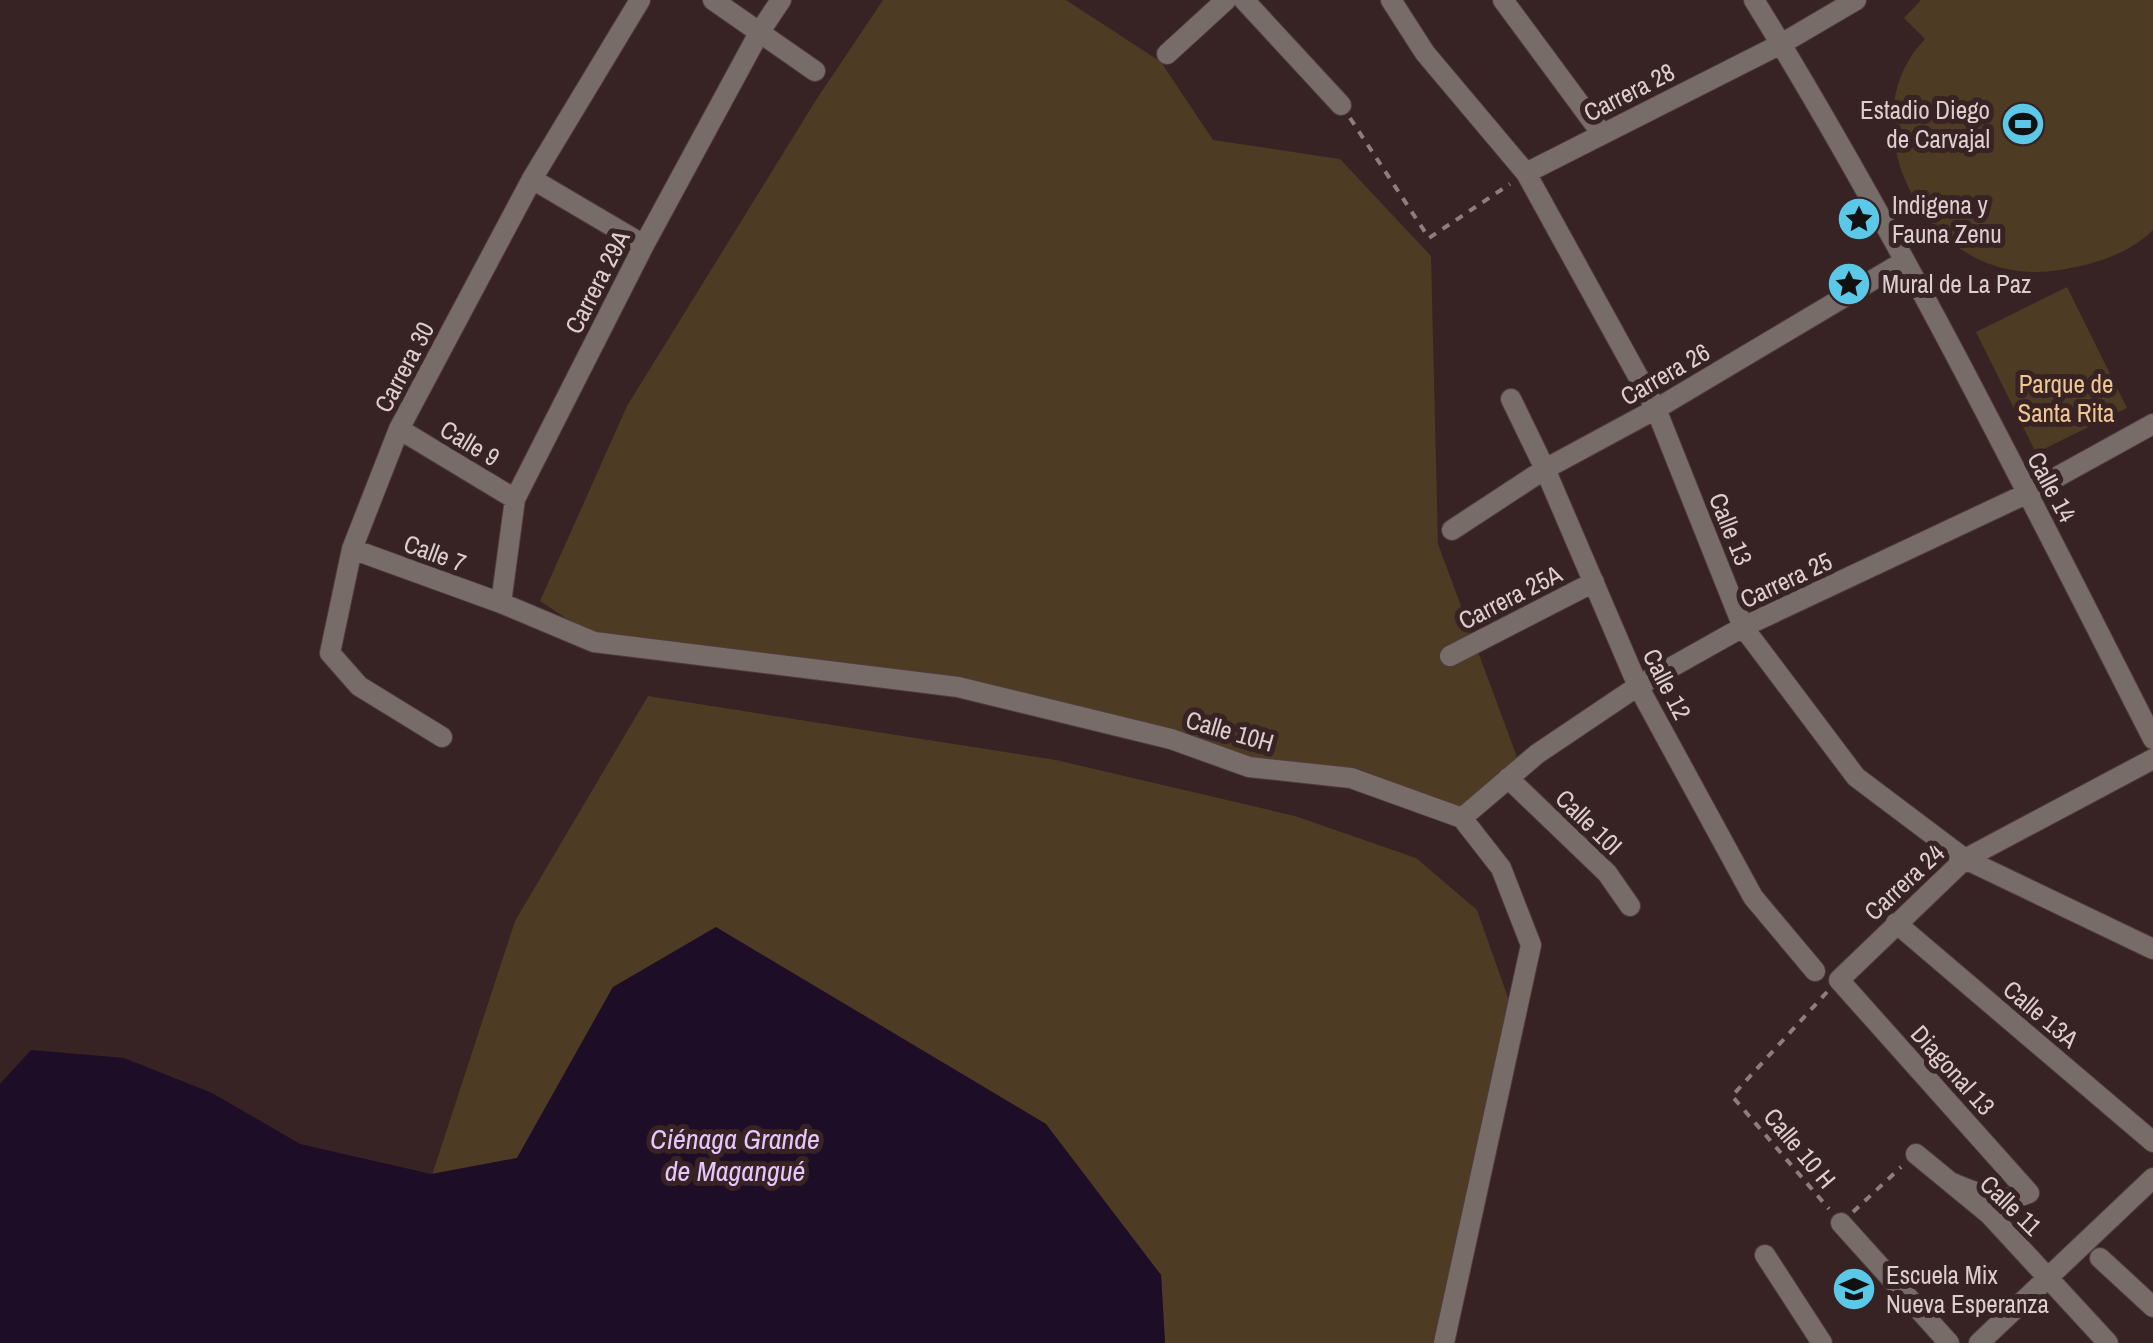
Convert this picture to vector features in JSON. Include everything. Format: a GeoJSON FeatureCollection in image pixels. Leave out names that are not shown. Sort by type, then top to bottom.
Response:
{"type":"FeatureCollection","features":[{"type":"Feature","properties":{"kind":"street","name":"Carrera 30"},"geometry":{"type":"LineString","coordinates":[[442,737],[359,686],[330,652],[352,550],[399,430],[532,179],[640,0]]}},
{"type":"Feature","properties":{"kind":"street"},"geometry":{"type":"LineString","coordinates":[[713,0],[815,71]]}},
{"type":"Feature","properties":{"kind":"street","name":"Carrera 29A"},"geometry":{"type":"LineString","coordinates":[[501,603],[515,499],[644,244],[781,0]]}},
{"type":"Feature","properties":{"kind":"street"},"geometry":{"type":"LineString","coordinates":[[1168,54],[1226,0]]}},
{"type":"Feature","properties":{"kind":"street"},"geometry":{"type":"LineString","coordinates":[[1244,0],[1341,106]]}},
{"type":"Feature","properties":{"kind":"street","name":"Calle 13"},"geometry":{"type":"LineString","coordinates":[[1391,0],[1425,53],[1526,173],[1656,409],[1743,627],[1856,777],[1964,858],[2153,949]]}},
{"type":"Feature","properties":{"kind":"street"},"geometry":{"type":"LineString","coordinates":[[1503,0],[1602,134]]}},
{"type":"Feature","properties":{"kind":"street","name":"Calle 14"},"geometry":{"type":"LineString","coordinates":[[1754,0],[1904,262],[2028,493],[2153,739]]}},
{"type":"Feature","properties":{"kind":"street","name":"Carrera 28"},"geometry":{"type":"LineString","coordinates":[[1526,173],[1780,44],[1856,0]]}},
{"type":"Feature","properties":{"kind":"street"},"geometry":{"type":"LineString","coordinates":[[532,179],[644,244]]}},
{"type":"Feature","properties":{"kind":"street","name":"Carrera 26"},"geometry":{"type":"LineString","coordinates":[[1452,530],[1545,470],[1904,262]]}},
{"type":"Feature","properties":{"kind":"street","name":"Calle 12"},"geometry":{"type":"LineString","coordinates":[[1511,399],[1638,686],[1753,896],[1816,971]]}},
{"type":"Feature","properties":{"kind":"street","name":"Carrera 25"},"geometry":{"type":"LineString","coordinates":[[1462,818],[1536,754],[1638,686],[1743,627],[2028,493],[2153,424]]}},
{"type":"Feature","properties":{"kind":"street","name":"Calle 9"},"geometry":{"type":"LineString","coordinates":[[399,430],[515,499]]}},
{"type":"Feature","properties":{"kind":"street","name":"Calle 7"},"geometry":{"type":"LineString","coordinates":[[352,550],[501,603]]}},
{"type":"Feature","properties":{"kind":"street","name":"Carrera 25A"},"geometry":{"type":"LineString","coordinates":[[1450,656],[1594,582]]}},
{"type":"Feature","properties":{"kind":"street","name":"Calle 10H"},"geometry":{"type":"LineString","coordinates":[[501,603],[594,642],[958,687],[1171,739],[1249,768],[1351,778],[1462,818]]}},
{"type":"Feature","properties":{"kind":"street","name":"Carrera 24"},"geometry":{"type":"LineString","coordinates":[[1839,980],[1964,858],[2153,759]]}},
{"type":"Feature","properties":{"kind":"street","name":"Calle 10I"},"geometry":{"type":"LineString","coordinates":[[1508,778],[1607,873],[1630,906]]}},
{"type":"Feature","properties":{"kind":"street"},"geometry":{"type":"LineString","coordinates":[[1444,1343],[1531,946],[1501,868],[1462,818]]}},
{"type":"Feature","properties":{"kind":"street","name":"Calle 13A"},"geometry":{"type":"LineString","coordinates":[[1896,923],[2153,1142]]}},
{"type":"Feature","properties":{"kind":"street","name":"Diagonal 13"},"geometry":{"type":"LineString","coordinates":[[1839,980],[2029,1193],[2012,1200],[1950,1182]]}},
{"type":"Feature","properties":{"kind":"street","name":"Calle 11"},"geometry":{"type":"LineString","coordinates":[[1916,1154],[1989,1214],[2108,1343]]}},
{"type":"Feature","properties":{"kind":"street"},"geometry":{"type":"LineString","coordinates":[[1980,1343],[2151,1185]]}},
{"type":"Feature","properties":{"kind":"street"},"geometry":{"type":"LineString","coordinates":[[1840,1223],[1949,1343]]}},
{"type":"Feature","properties":{"kind":"street"},"geometry":{"type":"LineString","coordinates":[[1764,1254],[1822,1343]]}},
{"type":"Feature","properties":{"kind":"street"},"geometry":{"type":"LineString","coordinates":[[2100,1258],[2153,1307]]}},
{"type":"Feature","properties":{"kind":"path"},"geometry":{"type":"LineString","coordinates":[[1341,106],[1429,238],[1526,173]]}},
{"type":"Feature","properties":{"kind":"path","name":"Calle 10 H"},"geometry":{"type":"LineString","coordinates":[[1839,980],[1732,1096],[1840,1223]]}},
{"type":"Feature","properties":{"kind":"path"},"geometry":{"type":"LineString","coordinates":[[1840,1223],[1916,1154]]}},
{"type":"Feature","properties":{"kind":"green space"},"geometry":{"type":"Polygon","coordinates":[[[883,0],[1066,0],[1161,62],[1213,140],[1340,159],[1431,256],[1438,544],[1520,765],[1462,813],[1249,763],[957,681],[596,638],[540,601],[627,406],[816,100],[883,0]]]}},
{"type":"Feature","properties":{"kind":"green space","name":"Estadio Diego de Carvajal"},"geometry":{"type":"Polygon","coordinates":[[[1921,0],[2153,0],[2153,230],[2113,256],[2045,272],[1993,265],[1952,243],[1929,220],[1911,192],[1898,161],[1893,129],[1895,97],[1905,66],[1925,39],[1904,18],[1921,0]]]}},
{"type":"Feature","properties":{"kind":"green space","name":"Parque de Santa Rita"},"geometry":{"type":"Polygon","coordinates":[[[2067,287],[2127,408],[2036,453],[1976,332],[2067,287]]]}},
{"type":"Feature","properties":{"kind":"green space"},"geometry":{"type":"Polygon","coordinates":[[[648,696],[1056,760],[1295,816],[1416,858],[1477,910],[1511,1006],[1437,1343],[1165,1343],[1161,1274],[613,987],[517,1158],[432,1175],[515,921],[648,696]]]}},
{"type":"Feature","properties":{"kind":"water","name":"Ciénaga Grande de Magangué"},"geometry":{"type":"Polygon","coordinates":[[[716,927],[1046,1124],[1161,1275],[1165,1343],[0,1343],[0,1084],[31,1050],[124,1058],[212,1093],[300,1144],[431,1174],[517,1158],[613,987],[716,927]]]}},
{"type":"Feature","properties":{"kind":"place","name":"Estadio Diego de Carvajal"},"geometry":{"type":"Point","coordinates":[2023,124]}},
{"type":"Feature","properties":{"kind":"place","name":"Indigena y Fauna Zenu"},"geometry":{"type":"Point","coordinates":[1859,219]}},
{"type":"Feature","properties":{"kind":"place","name":"Mural de La Paz"},"geometry":{"type":"Point","coordinates":[1849,284]}},
{"type":"Feature","properties":{"kind":"place","name":"Escuela Mix Nueva Esperanza"},"geometry":{"type":"Point","coordinates":[1854,1289]}}]}
